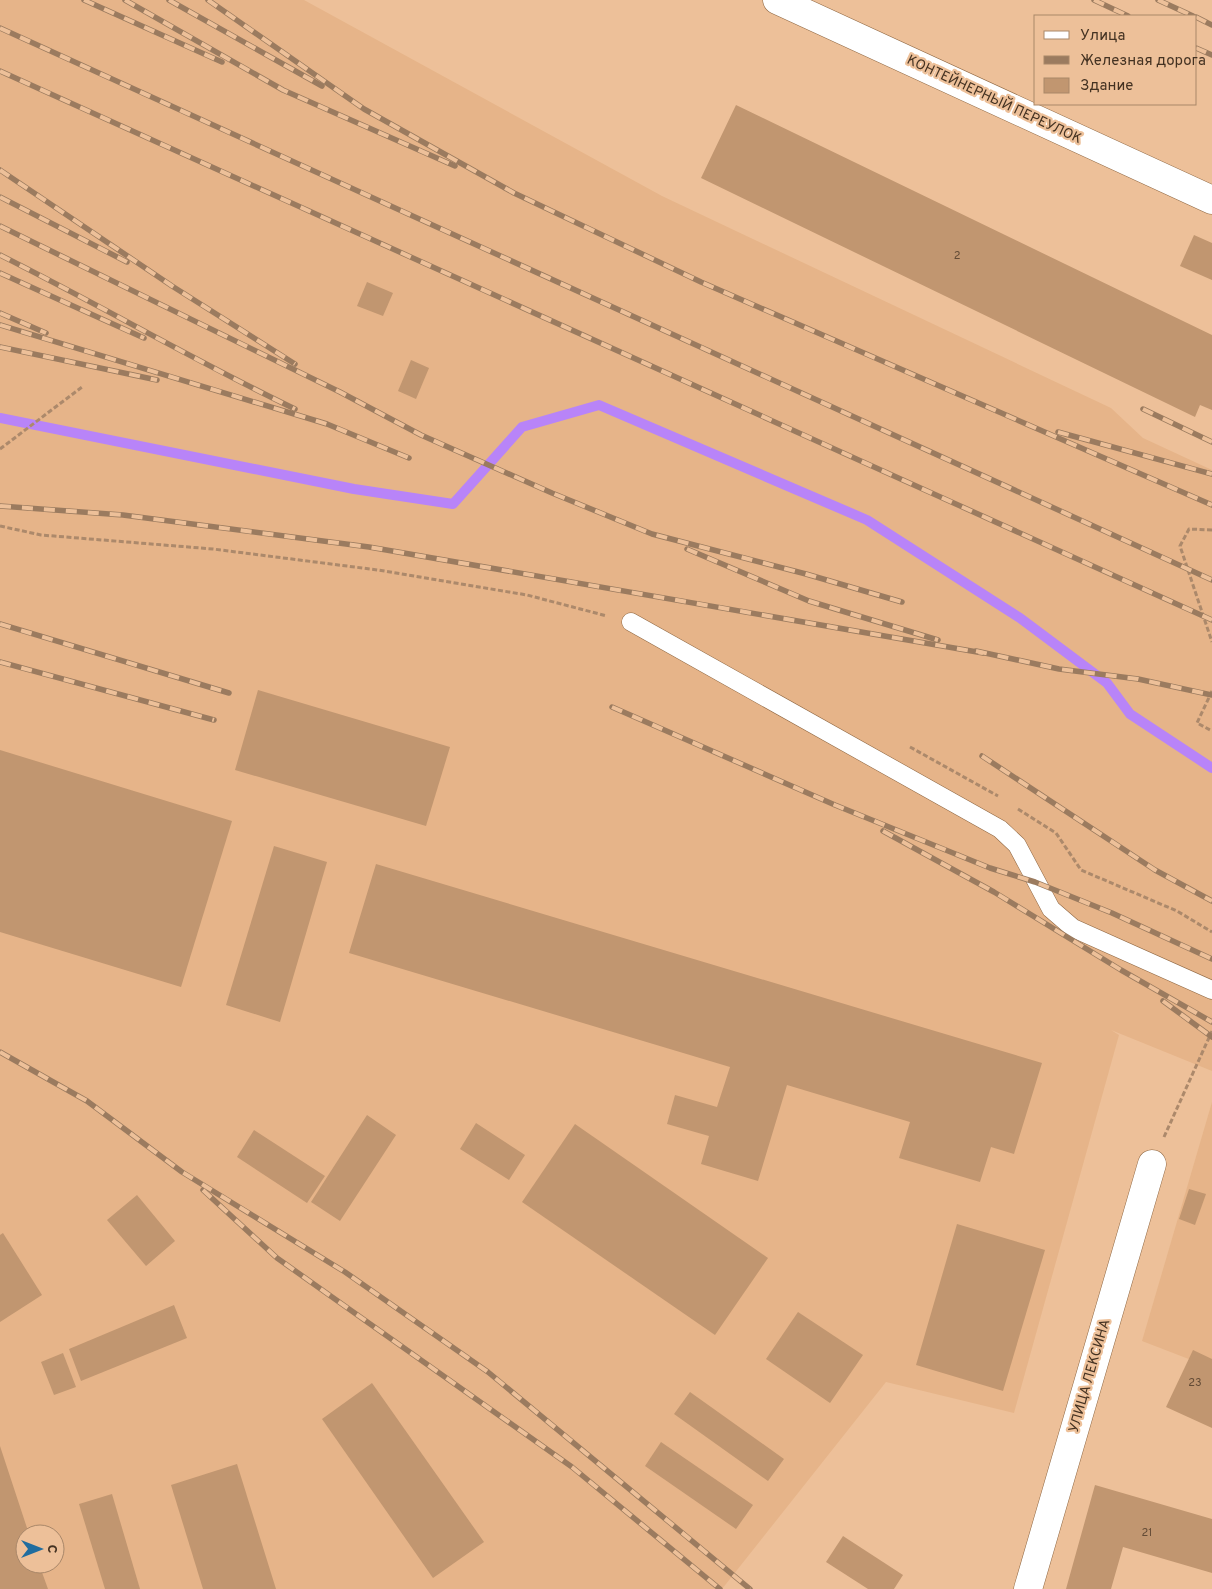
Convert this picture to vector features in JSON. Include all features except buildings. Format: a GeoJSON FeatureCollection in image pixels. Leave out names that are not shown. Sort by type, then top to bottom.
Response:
{"type":"FeatureCollection","features":[{"type":"Feature","properties":{"kind":"street","name":"КОНТЕЙНЕРНЫЙ ПЕРЕУЛОК"},"geometry":{"type":"LineString","coordinates":[[777,0],[1212,200]]}},
{"type":"Feature","properties":{"kind":"street","name":"УЛИЦА ЛЕКСИНА"},"geometry":{"type":"LineString","coordinates":[[1028,1589],[1152,1164]]}},
{"type":"Feature","properties":{"kind":"lane"},"geometry":{"type":"LineString","coordinates":[[631,622],[1000,828],[1017,845],[1051,908],[1074,928],[1212,990]]}},
{"type":"Feature","properties":{"kind":"path"},"geometry":{"type":"LineString","coordinates":[[0,449],[82,387]]}},
{"type":"Feature","properties":{"kind":"path"},"geometry":{"type":"LineString","coordinates":[[0,526],[41,535],[213,549],[378,570],[527,595],[631,622]]}},
{"type":"Feature","properties":{"kind":"path"},"geometry":{"type":"LineString","coordinates":[[1212,530],[1189,528],[1180,546],[1212,642]]}},
{"type":"Feature","properties":{"kind":"path"},"geometry":{"type":"LineString","coordinates":[[1212,691],[1197,723],[1212,731]]}},
{"type":"Feature","properties":{"kind":"path"},"geometry":{"type":"LineString","coordinates":[[905,744],[973,780],[1006,801]]}},
{"type":"Feature","properties":{"kind":"path"},"geometry":{"type":"LineString","coordinates":[[1015,807],[1056,833],[1082,870],[1176,911],[1212,932]]}},
{"type":"Feature","properties":{"kind":"path"},"geometry":{"type":"LineString","coordinates":[[1152,1164],[1212,1031]]}},
{"type":"Feature","properties":{"kind":"shaded area"},"geometry":{"type":"Polygon","coordinates":[[[0,0],[304,0],[662,196],[1111,408],[1143,438],[1212,470],[1212,1071],[1111,1030],[1119,1035],[1014,1413],[886,1382],[722,1589],[0,1589],[0,0]]]}},
{"type":"Feature","properties":{"kind":"shaded area"},"geometry":{"type":"Polygon","coordinates":[[[1212,1102],[1212,1368],[1142,1341],[1212,1102]]]}},
{"type":"Feature","properties":{"kind":"waterway"},"geometry":{"type":"LineString","coordinates":[[0,418],[354,489],[453,504],[522,427],[599,405],[867,520],[1020,618],[1107,683],[1130,714],[1212,768]]}},
{"type":"Feature","properties":{"kind":"railway"},"geometry":{"type":"LineString","coordinates":[[84,0],[222,62]]}},
{"type":"Feature","properties":{"kind":"railway"},"geometry":{"type":"LineString","coordinates":[[125,0],[283,90],[455,166]]}},
{"type":"Feature","properties":{"kind":"railway"},"geometry":{"type":"LineString","coordinates":[[169,0],[322,86]]}},
{"type":"Feature","properties":{"kind":"railway"},"geometry":{"type":"LineString","coordinates":[[208,0],[364,109],[514,193],[701,282],[1212,505]]}},
{"type":"Feature","properties":{"kind":"railway"},"geometry":{"type":"LineString","coordinates":[[1094,0],[1126,15]]}},
{"type":"Feature","properties":{"kind":"railway"},"geometry":{"type":"LineString","coordinates":[[1158,0],[1191,15]]}},
{"type":"Feature","properties":{"kind":"railway"},"geometry":{"type":"LineString","coordinates":[[1197,18],[1212,25]]}},
{"type":"Feature","properties":{"kind":"railway"},"geometry":{"type":"LineString","coordinates":[[0,28],[1212,580]]}},
{"type":"Feature","properties":{"kind":"railway"},"geometry":{"type":"LineString","coordinates":[[1197,48],[1212,55]]}},
{"type":"Feature","properties":{"kind":"railway"},"geometry":{"type":"LineString","coordinates":[[0,71],[1212,620]]}},
{"type":"Feature","properties":{"kind":"railway"},"geometry":{"type":"LineString","coordinates":[[0,170],[172,286],[295,364]]}},
{"type":"Feature","properties":{"kind":"railway"},"geometry":{"type":"LineString","coordinates":[[0,197],[127,262]]}},
{"type":"Feature","properties":{"kind":"railway"},"geometry":{"type":"LineString","coordinates":[[0,226],[340,392],[421,435],[552,493],[652,534],[806,574],[902,602]]}},
{"type":"Feature","properties":{"kind":"railway"},"geometry":{"type":"LineString","coordinates":[[0,255],[295,409]]}},
{"type":"Feature","properties":{"kind":"railway"},"geometry":{"type":"LineString","coordinates":[[0,273],[144,338]]}},
{"type":"Feature","properties":{"kind":"railway"},"geometry":{"type":"LineString","coordinates":[[0,313],[46,333]]}},
{"type":"Feature","properties":{"kind":"railway"},"geometry":{"type":"LineString","coordinates":[[0,325],[327,424],[409,458]]}},
{"type":"Feature","properties":{"kind":"railway"},"geometry":{"type":"LineString","coordinates":[[0,347],[157,380]]}},
{"type":"Feature","properties":{"kind":"railway"},"geometry":{"type":"LineString","coordinates":[[1143,409],[1212,442]]}},
{"type":"Feature","properties":{"kind":"railway"},"geometry":{"type":"LineString","coordinates":[[1058,432],[1212,474]]}},
{"type":"Feature","properties":{"kind":"railway"},"geometry":{"type":"LineString","coordinates":[[0,506],[123,515],[369,547],[983,653]]}},
{"type":"Feature","properties":{"kind":"railway"},"geometry":{"type":"LineString","coordinates":[[687,549],[809,601],[938,640]]}},
{"type":"Feature","properties":{"kind":"railway"},"geometry":{"type":"LineString","coordinates":[[0,624],[229,693]]}},
{"type":"Feature","properties":{"kind":"railway"},"geometry":{"type":"LineString","coordinates":[[976,651],[1059,669],[1138,679],[1212,695]]}},
{"type":"Feature","properties":{"kind":"railway"},"geometry":{"type":"LineString","coordinates":[[0,662],[214,720]]}},
{"type":"Feature","properties":{"kind":"railway"},"geometry":{"type":"LineString","coordinates":[[612,707],[835,805],[990,868],[1035,882],[1112,913],[1212,959]]}},
{"type":"Feature","properties":{"kind":"railway"},"geometry":{"type":"LineString","coordinates":[[982,756],[1155,870],[1212,901]]}},
{"type":"Feature","properties":{"kind":"railway"},"geometry":{"type":"LineString","coordinates":[[883,831],[994,892],[1121,970],[1212,1022]]}},
{"type":"Feature","properties":{"kind":"railway"},"geometry":{"type":"LineString","coordinates":[[1163,1001],[1212,1037]]}},
{"type":"Feature","properties":{"kind":"railway"},"geometry":{"type":"LineString","coordinates":[[0,1052],[87,1101],[182,1172],[345,1272],[488,1372],[750,1589]]}},
{"type":"Feature","properties":{"kind":"railway"},"geometry":{"type":"LineString","coordinates":[[203,1190],[277,1258],[572,1467],[720,1589]]}}]}
